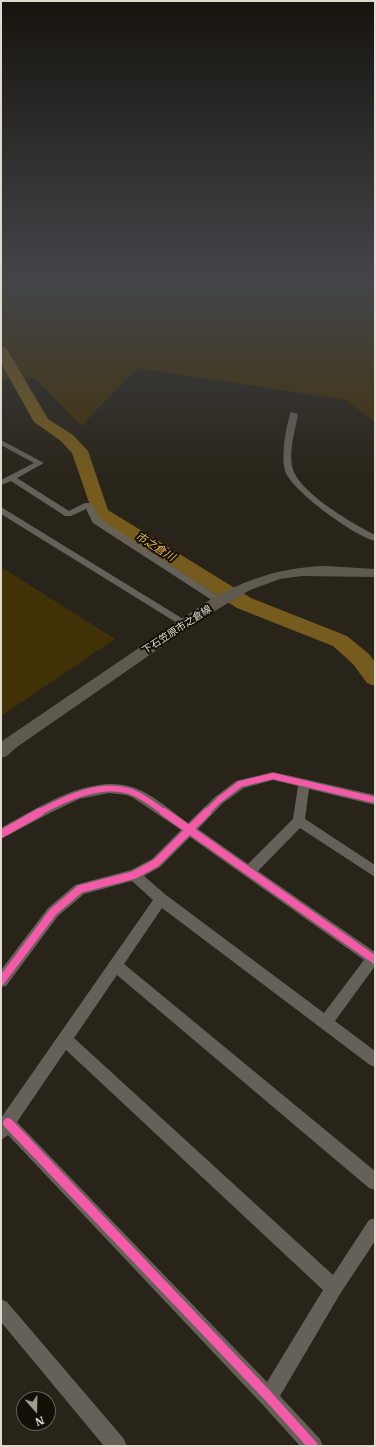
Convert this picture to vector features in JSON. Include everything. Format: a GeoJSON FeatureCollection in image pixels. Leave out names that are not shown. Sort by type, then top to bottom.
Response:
{"type":"FeatureCollection","features":[{"type":"Feature","properties":{"kind":"main road","name":"下石笠原市之倉線"},"geometry":{"type":"LineString","coordinates":[[1,752],[11,743],[185,624],[244,588],[277,576],[307,571],[337,570],[375,573]]}},
{"type":"Feature","properties":{"kind":"street"},"geometry":{"type":"LineString","coordinates":[[294,414],[288,454],[290,472],[298,484],[322,505],[357,529],[375,538]]}},
{"type":"Feature","properties":{"kind":"street"},"geometry":{"type":"LineString","coordinates":[[1,442],[40,463],[1,484]]}},
{"type":"Feature","properties":{"kind":"street"},"geometry":{"type":"LineString","coordinates":[[11,478],[68,514],[88,505],[96,521],[221,602]]}},
{"type":"Feature","properties":{"kind":"street"},"geometry":{"type":"LineString","coordinates":[[1,510],[185,624]]}},
{"type":"Feature","properties":{"kind":"street"},"geometry":{"type":"LineString","coordinates":[[1,981],[53,912],[80,889],[134,875],[156,863],[219,800],[240,784],[273,776],[375,800]]}},
{"type":"Feature","properties":{"kind":"street"},"geometry":{"type":"LineString","coordinates":[[250,871],[299,821],[304,783]]}},
{"type":"Feature","properties":{"kind":"street"},"geometry":{"type":"LineString","coordinates":[[1,834],[67,799],[99,789],[127,790],[146,799],[374,959],[326,1022]]}},
{"type":"Feature","properties":{"kind":"street"},"geometry":{"type":"LineString","coordinates":[[299,821],[375,872]]}},
{"type":"Feature","properties":{"kind":"street"},"geometry":{"type":"LineString","coordinates":[[134,875],[161,898],[375,1060]]}},
{"type":"Feature","properties":{"kind":"street"},"geometry":{"type":"LineString","coordinates":[[161,898],[4,1127],[269,1397],[313,1446]]}},
{"type":"Feature","properties":{"kind":"street"},"geometry":{"type":"LineString","coordinates":[[115,965],[375,1182]]}},
{"type":"Feature","properties":{"kind":"street"},"geometry":{"type":"LineString","coordinates":[[64,1039],[334,1288]]}},
{"type":"Feature","properties":{"kind":"street"},"geometry":{"type":"LineString","coordinates":[[269,1397],[334,1288],[375,1226]]}},
{"type":"Feature","properties":{"kind":"street"},"geometry":{"type":"LineString","coordinates":[[1,1308],[117,1446]]}},
{"type":"Feature","properties":{"kind":"shaded area"},"geometry":{"type":"Polygon","coordinates":[[[1,349],[375,349],[375,422],[346,400],[137,368],[81,426],[35,378],[1,380],[1,349]]]}},
{"type":"Feature","properties":{"kind":"shaded area"},"geometry":{"type":"Polygon","coordinates":[[[1,567],[115,639],[1,716],[1,567]]]}},
{"type":"Feature","properties":{"kind":"waterway","name":"市之倉川"},"geometry":{"type":"LineString","coordinates":[[1,351],[42,422],[67,438],[80,451],[100,513],[128,532],[244,603],[340,641],[361,659],[375,678]]}},
{"type":"Feature","properties":{"kind":"cycle path"},"geometry":{"type":"LineString","coordinates":[[1,981],[53,912],[80,889],[134,875],[156,863],[219,800],[240,784],[273,776],[375,800]]}},
{"type":"Feature","properties":{"kind":"cycle path"},"geometry":{"type":"LineString","coordinates":[[1,834],[45,809],[77,795],[109,789],[126,790],[145,799],[375,960]]}},
{"type":"Feature","properties":{"kind":"cycle path"},"geometry":{"type":"LineString","coordinates":[[8,1123],[269,1397],[313,1446]]}}]}
